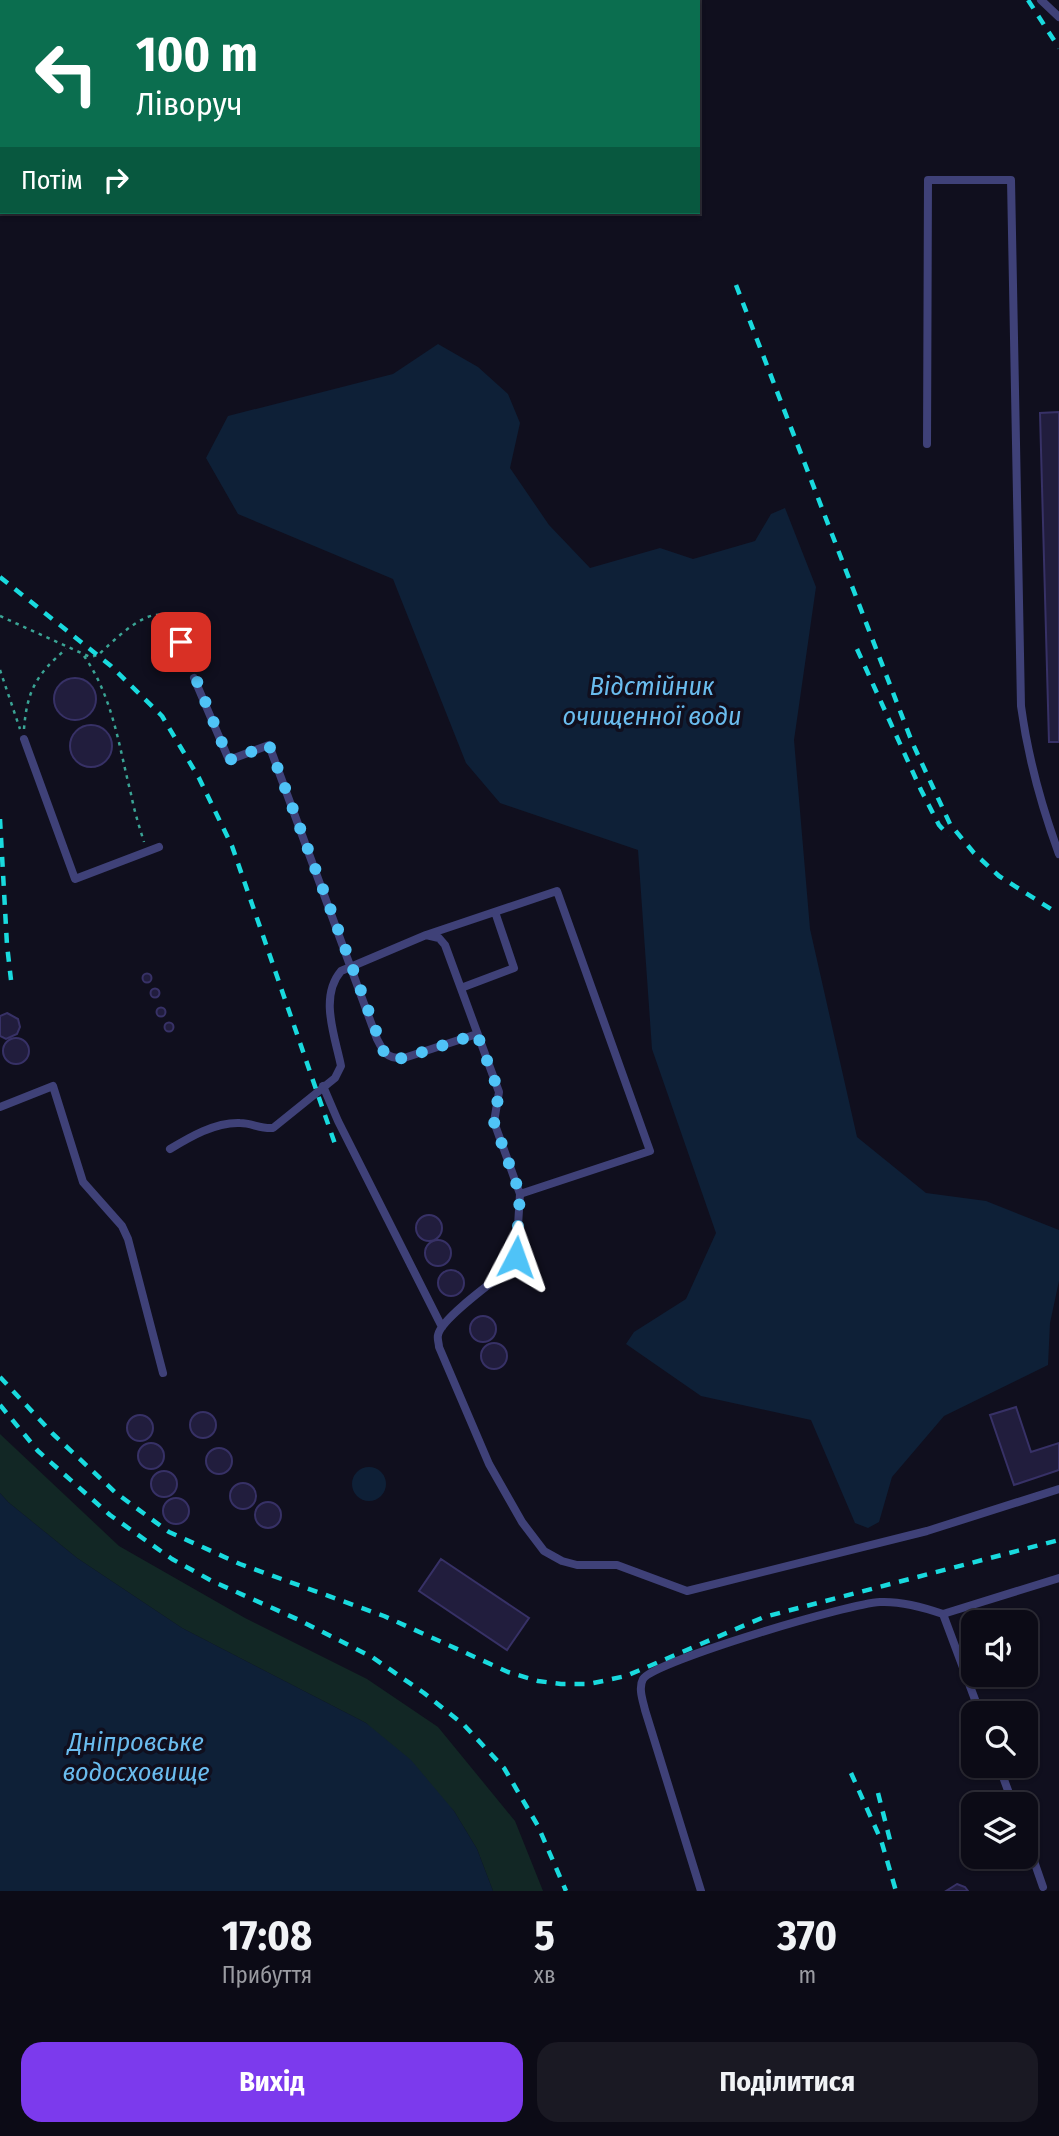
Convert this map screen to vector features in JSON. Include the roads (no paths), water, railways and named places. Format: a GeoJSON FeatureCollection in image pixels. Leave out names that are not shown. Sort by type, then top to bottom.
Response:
{"type":"FeatureCollection","features":[{"type":"Feature","properties":{"kind":"lane"},"geometry":{"type":"LineString","coordinates":[[1041,0],[1059,17]]}},
{"type":"Feature","properties":{"kind":"lane"},"geometry":{"type":"LineString","coordinates":[[927,444],[928,180],[1012,180],[1021,706],[1026,748],[1040,804],[1059,854]]}},
{"type":"Feature","properties":{"kind":"lane"},"geometry":{"type":"LineString","coordinates":[[194,678],[229,760],[269,745],[385,1055],[392,1059],[404,1058],[477,1034]]}},
{"type":"Feature","properties":{"kind":"lane"},"geometry":{"type":"LineString","coordinates":[[24,739],[75,879],[159,847]]}},
{"type":"Feature","properties":{"kind":"lane"},"geometry":{"type":"LineString","coordinates":[[170,1149],[191,1136],[216,1127],[240,1123],[263,1129],[273,1128],[335,1078],[341,1066],[330,1013],[330,989],[341,971],[426,934],[557,891],[650,1152],[520,1194]]}},
{"type":"Feature","properties":{"kind":"lane"},"geometry":{"type":"LineString","coordinates":[[461,988],[514,968],[495,912]]}},
{"type":"Feature","properties":{"kind":"lane"},"geometry":{"type":"LineString","coordinates":[[426,934],[439,938],[445,945],[499,1092],[494,1122],[520,1194],[516,1257],[513,1266],[442,1326],[438,1335],[439,1347],[489,1464],[522,1522],[544,1551],[562,1561],[577,1565],[617,1565],[687,1591],[927,1531],[1059,1489]]}},
{"type":"Feature","properties":{"kind":"lane"},"geometry":{"type":"LineString","coordinates":[[0,1107],[53,1086],[83,1182],[121,1226],[128,1239],[163,1373]]}},
{"type":"Feature","properties":{"kind":"lane"},"geometry":{"type":"LineString","coordinates":[[323,1086],[338,1121],[442,1326]]}},
{"type":"Feature","properties":{"kind":"lane"},"geometry":{"type":"LineString","coordinates":[[701,1891],[645,1710],[640,1686],[649,1674],[680,1660],[836,1611],[880,1602],[918,1605],[943,1614],[1059,1578]]}},
{"type":"Feature","properties":{"kind":"lane"},"geometry":{"type":"LineString","coordinates":[[943,1614],[975,1701]]}},
{"type":"Feature","properties":{"kind":"lane"},"geometry":{"type":"LineString","coordinates":[[1037,1869],[1043,1886]]}},
{"type":"Feature","properties":{"kind":"water","name":"Відстійник очищенної води"},"geometry":{"type":"Polygon","coordinates":[[[438,344],[478,367],[508,394],[520,423],[510,468],[549,525],[590,568],[660,548],[693,559],[755,541],[771,514],[785,508],[816,587],[794,740],[810,929],[857,1137],[926,1193],[986,1201],[1059,1230],[1059,1281],[1050,1323],[1048,1365],[944,1416],[892,1477],[879,1522],[868,1528],[855,1523],[811,1420],[701,1396],[626,1344],[634,1332],[686,1299],[716,1233],[652,1049],[638,850],[500,803],[466,763],[393,579],[238,514],[206,458],[228,416],[393,374],[438,344]]]}},
{"type":"Feature","properties":{"kind":"water"},"geometry":{"type":"Polygon","coordinates":[[[369,1467],[381,1472],[386,1484],[381,1496],[369,1501],[357,1496],[352,1484],[357,1472],[369,1467]]]}},
{"type":"Feature","properties":{"kind":"water","name":"Дніпровське водосховище"},"geometry":{"type":"Polygon","coordinates":[[[0,1493],[77,1558],[182,1628],[366,1723],[411,1760],[454,1811],[477,1849],[493,1891],[0,1891],[0,1493]]]}},
{"type":"Feature","properties":{"kind":"railway"},"geometry":{"type":"LineString","coordinates":[[1028,0],[1059,48]]}},
{"type":"Feature","properties":{"kind":"railway"},"geometry":{"type":"LineString","coordinates":[[736,285],[912,742],[950,824],[974,853],[999,876],[1054,911]]}},
{"type":"Feature","properties":{"kind":"railway"},"geometry":{"type":"LineString","coordinates":[[0,577],[111,666],[162,716],[199,778],[232,846],[336,1147]]}},
{"type":"Feature","properties":{"kind":"railway"},"geometry":{"type":"LineString","coordinates":[[857,649],[921,790],[939,825],[949,836]]}},
{"type":"Feature","properties":{"kind":"railway"},"geometry":{"type":"LineString","coordinates":[[0,819],[11,980]]}},
{"type":"Feature","properties":{"kind":"railway"},"geometry":{"type":"LineString","coordinates":[[0,1377],[53,1434],[116,1493],[169,1532],[240,1564],[384,1616],[508,1672],[538,1681],[589,1684],[626,1676],[764,1617],[1059,1540]]}},
{"type":"Feature","properties":{"kind":"railway"},"geometry":{"type":"LineString","coordinates":[[0,1405],[38,1451],[110,1515],[172,1559],[212,1581],[299,1620],[372,1657],[464,1725],[504,1768],[538,1826],[566,1891]]}},
{"type":"Feature","properties":{"kind":"railway"},"geometry":{"type":"LineString","coordinates":[[851,1773],[881,1840],[896,1891]]}},
{"type":"Feature","properties":{"kind":"railway"},"geometry":{"type":"LineString","coordinates":[[878,1793],[891,1844]]}}]}
